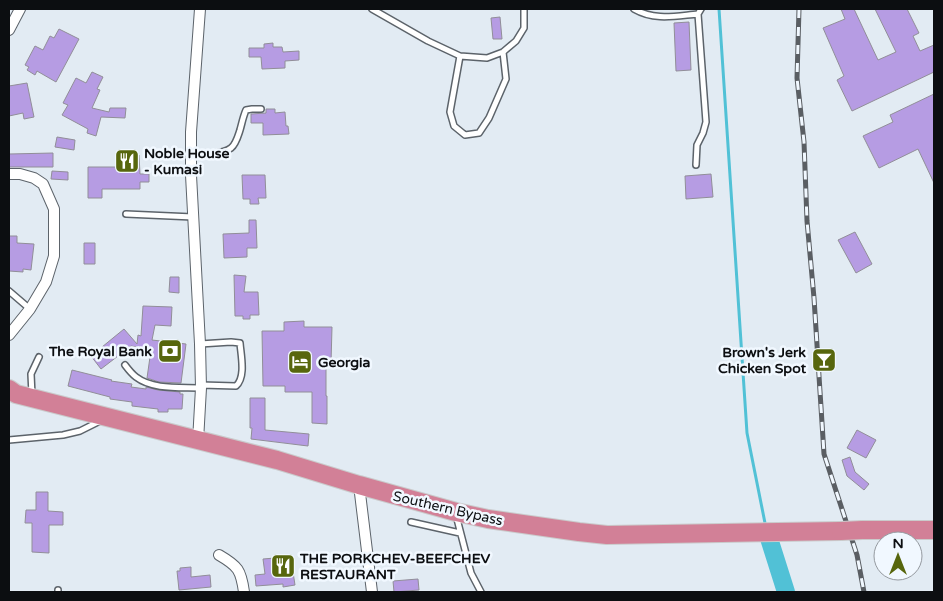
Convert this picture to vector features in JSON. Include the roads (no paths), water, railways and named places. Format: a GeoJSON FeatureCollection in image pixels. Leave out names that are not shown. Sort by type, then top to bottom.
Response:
{"type":"FeatureCollection","features":[{"type":"Feature","properties":{"kind":"highway","name":"Southern Bypass"},"geometry":{"type":"LineString","coordinates":[[16,394],[277,460],[359,485],[488,519],[592,534],[620,535],[934,530]]}},
{"type":"Feature","properties":{"kind":"highway","name":"Southern Bypass"},"geometry":{"type":"LineString","coordinates":[[893,530],[934,525]]}},
{"type":"Feature","properties":{"kind":"street"},"geometry":{"type":"LineString","coordinates":[[9,30],[20,9]]}},
{"type":"Feature","properties":{"kind":"street"},"geometry":{"type":"LineString","coordinates":[[198,441],[201,386],[191,175],[191,132],[200,9]]}},
{"type":"Feature","properties":{"kind":"street"},"geometry":{"type":"LineString","coordinates":[[9,174],[20,174],[34,178],[43,184],[54,209],[54,256],[46,282],[30,309],[9,335]]}},
{"type":"Feature","properties":{"kind":"street"},"geometry":{"type":"LineString","coordinates":[[359,485],[372,592]]}},
{"type":"Feature","properties":{"kind":"street"},"geometry":{"type":"LineString","coordinates":[[219,555],[233,564],[239,571],[244,592]]}},
{"type":"Feature","properties":{"kind":"lane"},"geometry":{"type":"LineString","coordinates":[[372,9],[428,41],[460,56],[487,58],[504,52],[516,41],[524,28],[524,9]]}},
{"type":"Feature","properties":{"kind":"lane"},"geometry":{"type":"LineString","coordinates":[[634,9],[660,18],[699,12],[706,122],[697,145],[696,165]]}},
{"type":"Feature","properties":{"kind":"lane"},"geometry":{"type":"LineString","coordinates":[[460,56],[450,112],[454,126],[465,134],[479,133],[489,118],[506,79],[504,52]]}},
{"type":"Feature","properties":{"kind":"lane"},"geometry":{"type":"LineString","coordinates":[[192,154],[211,154],[231,148],[241,128],[246,110],[261,109]]}},
{"type":"Feature","properties":{"kind":"lane"},"geometry":{"type":"LineString","coordinates":[[126,214],[193,217]]}},
{"type":"Feature","properties":{"kind":"lane"},"geometry":{"type":"LineString","coordinates":[[9,291],[30,309]]}},
{"type":"Feature","properties":{"kind":"lane"},"geometry":{"type":"LineString","coordinates":[[125,365],[136,377],[147,383],[167,387],[236,386],[241,382],[240,343],[200,344]]}},
{"type":"Feature","properties":{"kind":"lane"},"geometry":{"type":"LineString","coordinates":[[16,394],[31,374],[39,357]]}},
{"type":"Feature","properties":{"kind":"lane"},"geometry":{"type":"LineString","coordinates":[[9,440],[63,435],[80,431],[108,417]]}},
{"type":"Feature","properties":{"kind":"lane"},"geometry":{"type":"LineString","coordinates":[[456,512],[471,573],[474,582],[481,592]]}},
{"type":"Feature","properties":{"kind":"lane"},"geometry":{"type":"LineString","coordinates":[[411,522],[460,533]]}},
{"type":"Feature","properties":{"kind":"waterway"},"geometry":{"type":"LineString","coordinates":[[719,9],[747,433],[766,528]]}},
{"type":"Feature","properties":{"kind":"waterway"},"geometry":{"type":"LineString","coordinates":[[767,532],[786,592]]}},
{"type":"Feature","properties":{"kind":"railway"},"geometry":{"type":"LineString","coordinates":[[799,9],[797,78],[804,142],[807,221],[824,454],[857,555],[864,592]]}},
{"type":"Feature","properties":{"kind":"place","name":"Noble House - Kumasi"},"geometry":{"type":"Point","coordinates":[127,161]}},
{"type":"Feature","properties":{"kind":"place","name":"The Royal Bank"},"geometry":{"type":"Point","coordinates":[170,351]}},
{"type":"Feature","properties":{"kind":"place","name":"Brown's Jerk Chicken Spot"},"geometry":{"type":"Point","coordinates":[824,360]}},
{"type":"Feature","properties":{"kind":"place","name":"Georgia"},"geometry":{"type":"Point","coordinates":[300,362]}},
{"type":"Feature","properties":{"kind":"place","name":"THE PORKCHEV-BEEFCHEV RESTAURANT"},"geometry":{"type":"Point","coordinates":[283,566]}}]}
